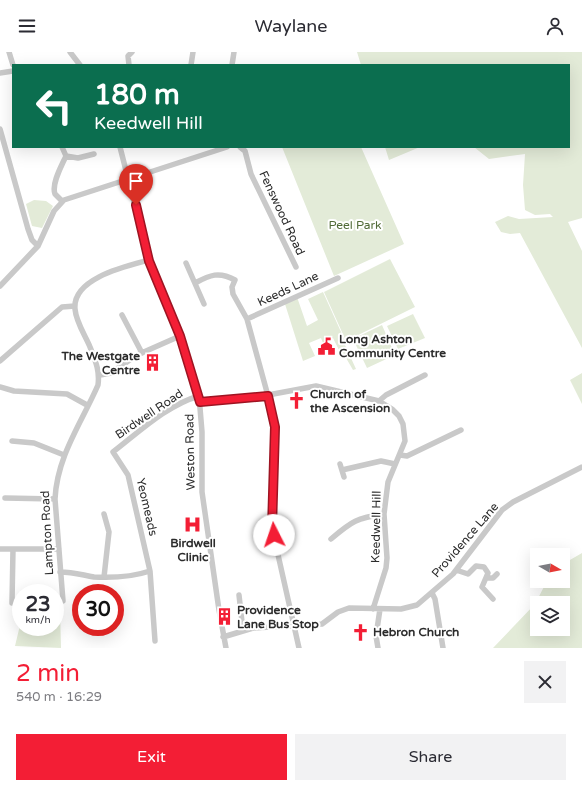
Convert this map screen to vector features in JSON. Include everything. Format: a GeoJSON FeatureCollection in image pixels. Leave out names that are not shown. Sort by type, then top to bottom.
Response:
{"type":"FeatureCollection","features":[{"type":"Feature","properties":{"kind":"street"},"geometry":{"type":"LineString","coordinates":[[9,52],[13,64]]}},
{"type":"Feature","properties":{"kind":"street"},"geometry":{"type":"LineString","coordinates":[[70,52],[79,64]]}},
{"type":"Feature","properties":{"kind":"street"},"geometry":{"type":"LineString","coordinates":[[129,64],[128,56],[132,52]]}},
{"type":"Feature","properties":{"kind":"street"},"geometry":{"type":"LineString","coordinates":[[191,64],[193,52]]}},
{"type":"Feature","properties":{"kind":"street"},"geometry":{"type":"LineString","coordinates":[[232,64],[234,52]]}},
{"type":"Feature","properties":{"kind":"street"},"geometry":{"type":"LineString","coordinates":[[0,73],[12,71]]}},
{"type":"Feature","properties":{"kind":"street"},"geometry":{"type":"LineString","coordinates":[[0,129],[28,229],[32,240],[38,246]]}},
{"type":"Feature","properties":{"kind":"street"},"geometry":{"type":"LineString","coordinates":[[62,148],[66,156],[56,181],[54,191],[62,201]]}},
{"type":"Feature","properties":{"kind":"street","name":"Weston Road"},"geometry":{"type":"LineString","coordinates":[[120,148],[149,260],[180,336],[199,399],[201,482],[223,637],[226,648]]}},
{"type":"Feature","properties":{"kind":"street"},"geometry":{"type":"LineString","coordinates":[[0,286],[38,246],[54,211],[62,201],[70,196],[129,179],[223,148]]}},
{"type":"Feature","properties":{"kind":"street","name":"Fenswood Road"},"geometry":{"type":"LineString","coordinates":[[245,148],[251,174],[296,267]]}},
{"type":"Feature","properties":{"kind":"street"},"geometry":{"type":"LineString","coordinates":[[66,156],[78,158],[94,154]]}},
{"type":"Feature","properties":{"kind":"street"},"geometry":{"type":"LineString","coordinates":[[149,260],[109,272],[96,279],[80,292],[75,306],[76,314],[98,365],[100,375],[112,373],[126,362],[142,353],[180,336]]}},
{"type":"Feature","properties":{"kind":"street"},"geometry":{"type":"LineString","coordinates":[[186,263],[204,304]]}},
{"type":"Feature","properties":{"kind":"street"},"geometry":{"type":"LineString","coordinates":[[195,283],[212,275],[218,274],[238,282],[232,287],[232,294],[247,320],[275,427],[272,528],[299,648]]}},
{"type":"Feature","properties":{"kind":"street","name":"Keeds Lane"},"geometry":{"type":"LineString","coordinates":[[247,320],[338,278]]}},
{"type":"Feature","properties":{"kind":"street"},"geometry":{"type":"LineString","coordinates":[[0,361],[62,307],[75,306]]}},
{"type":"Feature","properties":{"kind":"street"},"geometry":{"type":"LineString","coordinates":[[122,315],[142,353]]}},
{"type":"Feature","properties":{"kind":"street","name":"Lampton Road"},"geometry":{"type":"LineString","coordinates":[[61,584],[54,499],[56,484],[64,455],[87,404],[98,385],[100,375]]}},
{"type":"Feature","properties":{"kind":"street"},"geometry":{"type":"LineString","coordinates":[[379,401],[386,395],[425,375]]}},
{"type":"Feature","properties":{"kind":"street","name":"Keedwell Hill"},"geometry":{"type":"LineString","coordinates":[[199,399],[268,396],[316,386],[379,401],[392,409],[403,424],[405,441],[388,482],[384,514],[387,558],[386,568],[373,609]]}},
{"type":"Feature","properties":{"kind":"street"},"geometry":{"type":"LineString","coordinates":[[0,387],[14,391],[67,394],[87,404]]}},
{"type":"Feature","properties":{"kind":"street","name":"Birdwell Road"},"geometry":{"type":"LineString","coordinates":[[113,452],[178,405],[199,399]]}},
{"type":"Feature","properties":{"kind":"street"},"geometry":{"type":"LineString","coordinates":[[400,455],[407,456],[456,437],[461,430]]}},
{"type":"Feature","properties":{"kind":"street"},"geometry":{"type":"LineString","coordinates":[[12,441],[34,444],[64,455]]}},
{"type":"Feature","properties":{"kind":"street","name":"Yeomeads"},"geometry":{"type":"LineString","coordinates":[[113,452],[128,475],[150,571],[155,641]]}},
{"type":"Feature","properties":{"kind":"street"},"geometry":{"type":"LineString","coordinates":[[344,477],[341,467],[381,461],[395,464]]}},
{"type":"Feature","properties":{"kind":"street","name":"Providence Lane"},"geometry":{"type":"LineString","coordinates":[[223,637],[267,626],[295,627],[322,624],[338,612],[349,608],[409,608],[422,601],[456,570],[502,510],[513,502],[582,467]]}},
{"type":"Feature","properties":{"kind":"street"},"geometry":{"type":"LineString","coordinates":[[5,498],[54,499]]}},
{"type":"Feature","properties":{"kind":"street"},"geometry":{"type":"LineString","coordinates":[[104,514],[109,532],[104,577]]}},
{"type":"Feature","properties":{"kind":"street"},"geometry":{"type":"LineString","coordinates":[[331,539],[338,536],[348,524],[359,518],[384,514]]}},
{"type":"Feature","properties":{"kind":"street"},"geometry":{"type":"LineString","coordinates":[[0,549],[59,549]]}},
{"type":"Feature","properties":{"kind":"street"},"geometry":{"type":"LineString","coordinates":[[12,584],[13,549]]}},
{"type":"Feature","properties":{"kind":"street"},"geometry":{"type":"LineString","coordinates":[[456,570],[468,574],[476,566],[482,566],[488,573],[482,587],[493,599]]}},
{"type":"Feature","properties":{"kind":"street"},"geometry":{"type":"LineString","coordinates":[[60,572],[104,577],[131,576],[150,571]]}},
{"type":"Feature","properties":{"kind":"street"},"geometry":{"type":"LineString","coordinates":[[486,578],[493,578],[497,574]]}},
{"type":"Feature","properties":{"kind":"street"},"geometry":{"type":"LineString","coordinates":[[487,593],[492,588]]}},
{"type":"Feature","properties":{"kind":"street"},"geometry":{"type":"LineString","coordinates":[[432,592],[435,598],[443,648]]}},
{"type":"Feature","properties":{"kind":"street"},"geometry":{"type":"LineString","coordinates":[[238,595],[243,631]]}},
{"type":"Feature","properties":{"kind":"street"},"geometry":{"type":"LineString","coordinates":[[378,648],[376,636],[380,609]]}},
{"type":"Feature","properties":{"kind":"green space"},"geometry":{"type":"Polygon","coordinates":[[[357,52],[582,52],[582,218],[568,222],[582,251],[582,348],[520,233],[510,234],[501,232],[495,222],[508,216],[519,219],[553,217],[550,214],[535,215],[525,210],[523,185],[525,154],[489,159],[475,148],[570,148],[570,64],[361,64],[357,52]]]}},
{"type":"Feature","properties":{"kind":"green space","name":"Peel Park"},"geometry":{"type":"Polygon","coordinates":[[[282,148],[361,148],[404,244],[334,276],[282,148]]]}},
{"type":"Feature","properties":{"kind":"green space"},"geometry":{"type":"Polygon","coordinates":[[[385,148],[418,148],[389,160],[385,148]]]}},
{"type":"Feature","properties":{"kind":"green space"},"geometry":{"type":"Polygon","coordinates":[[[34,200],[46,201],[53,206],[42,228],[32,226],[26,204],[34,200]]]}},
{"type":"Feature","properties":{"kind":"green space"},"geometry":{"type":"Polygon","coordinates":[[[390,259],[415,307],[346,341],[324,292],[390,259]]]}},
{"type":"Feature","properties":{"kind":"green space"},"geometry":{"type":"Polygon","coordinates":[[[323,292],[356,369],[353,370],[342,351],[340,352],[333,338],[323,343],[321,338],[309,343],[315,356],[303,361],[285,304],[297,297],[307,326],[318,320],[308,299],[323,292]]]}},
{"type":"Feature","properties":{"kind":"green space"},"geometry":{"type":"Polygon","coordinates":[[[413,314],[425,338],[398,349],[387,326],[413,314]]]}},
{"type":"Feature","properties":{"kind":"green space"},"geometry":{"type":"Polygon","coordinates":[[[382,325],[395,355],[367,368],[353,339],[382,325]]]}},
{"type":"Feature","properties":{"kind":"green space"},"geometry":{"type":"Polygon","coordinates":[[[582,373],[582,404],[570,380],[582,373]]]}},
{"type":"Feature","properties":{"kind":"green space"},"geometry":{"type":"Polygon","coordinates":[[[582,553],[582,648],[493,648],[530,609],[530,636],[570,636],[570,596],[539,596],[543,588],[570,588],[570,560],[582,553]]]}},
{"type":"Feature","properties":{"kind":"green space"},"geometry":{"type":"Polygon","coordinates":[[[17,636],[61,636],[61,648],[15,646],[17,636]]]}},
{"type":"Feature","properties":{"kind":"place","name":"Long Ashton Community Centre"},"geometry":{"type":"Point","coordinates":[326,346]}},
{"type":"Feature","properties":{"kind":"place","name":"The Westgate Centre"},"geometry":{"type":"Point","coordinates":[153,363]}},
{"type":"Feature","properties":{"kind":"place","name":"Church of the Ascension"},"geometry":{"type":"Point","coordinates":[297,401]}},
{"type":"Feature","properties":{"kind":"place","name":"Birdwell Clinic"},"geometry":{"type":"Point","coordinates":[193,524]}},
{"type":"Feature","properties":{"kind":"place","name":"Providence Lane Bus Stop"},"geometry":{"type":"Point","coordinates":[224,617]}},
{"type":"Feature","properties":{"kind":"place","name":"Hebron Church"},"geometry":{"type":"Point","coordinates":[360,632]}},
{"type":"Feature","properties":{"kind":"route"},"geometry":{"type":"LineString","coordinates":[[136,205],[149,261],[180,336],[200,402],[268,396],[275,427],[272,528],[274,535]]}}]}
